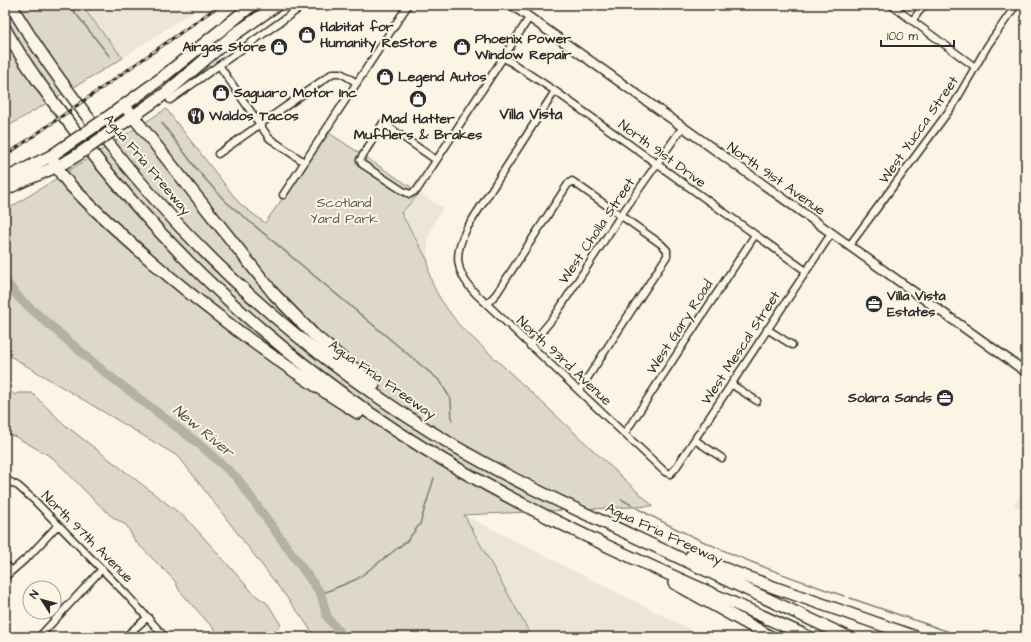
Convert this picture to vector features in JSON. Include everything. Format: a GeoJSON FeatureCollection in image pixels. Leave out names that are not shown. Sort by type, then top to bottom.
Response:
{"type":"FeatureCollection","features":[{"type":"Feature","properties":{"kind":"highway","name":"Agua Fria Freeway"},"geometry":{"type":"LineString","coordinates":[[11,5],[51,68],[82,111],[132,174],[206,254],[257,302],[313,349],[406,416],[480,461],[551,498],[848,637]]}},
{"type":"Feature","properties":{"kind":"highway"},"geometry":{"type":"LineString","coordinates":[[5,179],[51,156],[104,120],[159,80],[252,5]]}},
{"type":"Feature","properties":{"kind":"highway"},"geometry":{"type":"LineString","coordinates":[[5,190],[24,180],[57,168],[79,154],[166,93],[244,27],[277,5]]}},
{"type":"Feature","properties":{"kind":"highway"},"geometry":{"type":"LineString","coordinates":[[5,29],[52,101],[96,159],[180,254],[235,307],[294,357],[365,410],[416,444],[466,474],[542,515],[809,637]]}},
{"type":"Feature","properties":{"kind":"highway"},"geometry":{"type":"LineString","coordinates":[[124,105],[274,294],[329,348],[391,398],[406,416]]}},
{"type":"Feature","properties":{"kind":"highway"},"geometry":{"type":"LineString","coordinates":[[51,156],[57,168],[71,186],[124,237],[212,313],[318,388],[374,424],[396,430]]}},
{"type":"Feature","properties":{"kind":"highway"},"geometry":{"type":"LineString","coordinates":[[551,498],[572,501],[707,562],[916,637]]}},
{"type":"Feature","properties":{"kind":"highway"},"geometry":{"type":"LineString","coordinates":[[542,515],[559,527],[654,572],[771,637]]}},
{"type":"Feature","properties":{"kind":"main road","name":"North 91st Avenue"},"geometry":{"type":"LineString","coordinates":[[512,5],[682,128],[1026,372]]}},
{"type":"Feature","properties":{"kind":"street"},"geometry":{"type":"LineString","coordinates":[[170,100],[304,5]]}},
{"type":"Feature","properties":{"kind":"street"},"geometry":{"type":"LineString","coordinates":[[283,195],[408,5]]}},
{"type":"Feature","properties":{"kind":"street"},"geometry":{"type":"LineString","coordinates":[[891,5],[975,68]]}},
{"type":"Feature","properties":{"kind":"street"},"geometry":{"type":"LineString","coordinates":[[912,21],[924,5]]}},
{"type":"Feature","properties":{"kind":"street","name":"West Yucca Street"},"geometry":{"type":"LineString","coordinates":[[849,246],[954,104],[988,45],[1016,5]]}},
{"type":"Feature","properties":{"kind":"street"},"geometry":{"type":"LineString","coordinates":[[436,160],[383,123],[360,160],[362,164],[403,191],[410,194],[417,190],[529,18]]}},
{"type":"Feature","properties":{"kind":"street","name":"North 91st Drive"},"geometry":{"type":"LineString","coordinates":[[503,57],[555,91],[656,165],[806,271]]}},
{"type":"Feature","properties":{"kind":"street"},"geometry":{"type":"LineString","coordinates":[[219,65],[269,138],[304,162]]}},
{"type":"Feature","properties":{"kind":"street"},"geometry":{"type":"LineString","coordinates":[[218,154],[333,73],[341,73],[357,83]]}},
{"type":"Feature","properties":{"kind":"street","name":"North 93rd Avenue"},"geometry":{"type":"LineString","coordinates":[[555,91],[467,228],[460,242],[457,256],[459,269],[468,285],[530,346],[670,474]]}},
{"type":"Feature","properties":{"kind":"street","name":"West Cholla Street"},"geometry":{"type":"LineString","coordinates":[[530,346],[554,318],[620,215],[682,128]]}},
{"type":"Feature","properties":{"kind":"street"},"geometry":{"type":"LineString","coordinates":[[487,304],[497,293],[568,184],[572,181],[667,250],[667,256],[579,391]]}},
{"type":"Feature","properties":{"kind":"street","name":"West Mescal Street"},"geometry":{"type":"LineString","coordinates":[[670,474],[675,470],[831,234]]}},
{"type":"Feature","properties":{"kind":"street","name":"West Gary Road"},"geometry":{"type":"LineString","coordinates":[[625,433],[755,235]]}},
{"type":"Feature","properties":{"kind":"street"},"geometry":{"type":"LineString","coordinates":[[767,329],[792,345]]}},
{"type":"Feature","properties":{"kind":"street"},"geometry":{"type":"LineString","coordinates":[[731,384],[757,401]]}},
{"type":"Feature","properties":{"kind":"street"},"geometry":{"type":"LineString","coordinates":[[695,440],[722,458]]}},
{"type":"Feature","properties":{"kind":"street","name":"North 97th Avenue"},"geometry":{"type":"LineString","coordinates":[[5,478],[27,493],[102,569],[165,637]]}},
{"type":"Feature","properties":{"kind":"street"},"geometry":{"type":"LineString","coordinates":[[5,577],[58,525]]}},
{"type":"Feature","properties":{"kind":"street"},"geometry":{"type":"LineString","coordinates":[[5,564],[12,571]]}},
{"type":"Feature","properties":{"kind":"street"},"geometry":{"type":"LineString","coordinates":[[39,637],[102,569]]}},
{"type":"Feature","properties":{"kind":"street"},"geometry":{"type":"LineString","coordinates":[[125,637],[148,617]]}},
{"type":"Feature","properties":{"kind":"shaded area"},"geometry":{"type":"Polygon","coordinates":[[[81,5],[202,5],[123,58],[81,5]]]}},
{"type":"Feature","properties":{"kind":"shaded area"},"geometry":{"type":"Polygon","coordinates":[[[420,193],[443,208],[434,223],[428,240],[428,261],[401,213],[420,193]]]}},
{"type":"Feature","properties":{"kind":"shaded area"},"geometry":{"type":"Polygon","coordinates":[[[1026,488],[1026,513],[1014,505],[1026,488]]]}},
{"type":"Feature","properties":{"kind":"shaded area"},"geometry":{"type":"Polygon","coordinates":[[[464,515],[705,637],[532,637],[464,515]]]}},
{"type":"Feature","properties":{"kind":"green space"},"geometry":{"type":"Polygon","coordinates":[[[5,5],[81,5],[123,58],[5,128],[5,5]]]}},
{"type":"Feature","properties":{"kind":"green space","name":"Scotland Yard Park"},"geometry":{"type":"Polygon","coordinates":[[[166,109],[240,204],[265,223],[329,133],[420,193],[401,213],[428,261],[431,279],[438,295],[459,325],[653,506],[464,515],[532,637],[315,637],[301,616],[179,457],[5,353],[5,211],[166,109]]]}},
{"type":"Feature","properties":{"kind":"green space"},"geometry":{"type":"Polygon","coordinates":[[[5,383],[14,395],[18,393],[32,393],[66,426],[187,519],[255,595],[268,604],[281,625],[271,634],[271,637],[216,637],[217,633],[213,628],[179,590],[175,581],[135,541],[127,526],[110,515],[53,458],[16,437],[5,433],[5,383]]]}},
{"type":"Feature","properties":{"kind":"waterway"},"geometry":{"type":"LineString","coordinates":[[69,5],[110,57]]}},
{"type":"Feature","properties":{"kind":"waterway"},"geometry":{"type":"LineString","coordinates":[[162,123],[199,172],[225,201],[440,381],[451,400],[452,420]]}},
{"type":"Feature","properties":{"kind":"waterway","name":"New River"},"geometry":{"type":"LineString","coordinates":[[5,281],[21,300],[103,371],[199,444],[237,478],[321,594],[327,617],[343,637]]}},
{"type":"Feature","properties":{"kind":"waterway"},"geometry":{"type":"LineString","coordinates":[[321,594],[357,579],[407,541],[420,524],[434,478]]}},
{"type":"Feature","properties":{"kind":"waterway"},"geometry":{"type":"LineString","coordinates":[[621,499],[647,514],[702,541],[758,565],[844,596]]}},
{"type":"Feature","properties":{"kind":"waterway"},"geometry":{"type":"LineString","coordinates":[[850,598],[964,637]]}},
{"type":"Feature","properties":{"kind":"railway"},"geometry":{"type":"LineString","coordinates":[[5,156],[220,5]]}},
{"type":"Feature","properties":{"kind":"place","name":"Habitat for Humanity ReStore"},"geometry":{"type":"Point","coordinates":[307,35]}},
{"type":"Feature","properties":{"kind":"place","name":"Airgas Store"},"geometry":{"type":"Point","coordinates":[279,47]}},
{"type":"Feature","properties":{"kind":"place","name":"Phoenix Power Window Repair"},"geometry":{"type":"Point","coordinates":[462,47]}},
{"type":"Feature","properties":{"kind":"place","name":"Legend Autos"},"geometry":{"type":"Point","coordinates":[385,77]}},
{"type":"Feature","properties":{"kind":"place","name":"Saguaro Motor Inc"},"geometry":{"type":"Point","coordinates":[221,93]}},
{"type":"Feature","properties":{"kind":"place","name":"Mad Hatter Mufflers & Brakes"},"geometry":{"type":"Point","coordinates":[418,99]}},
{"type":"Feature","properties":{"kind":"place","name":"Waldos Tacos"},"geometry":{"type":"Point","coordinates":[196,116]}},
{"type":"Feature","properties":{"kind":"place","name":"Villa Vista Estates"},"geometry":{"type":"Point","coordinates":[874,304]}},
{"type":"Feature","properties":{"kind":"place","name":"Solara Sands"},"geometry":{"type":"Point","coordinates":[945,398]}},
{"type":"Feature","properties":{"kind":"district","name":"Villa Vista"},"geometry":{"type":"Point","coordinates":[531,114]}}]}
